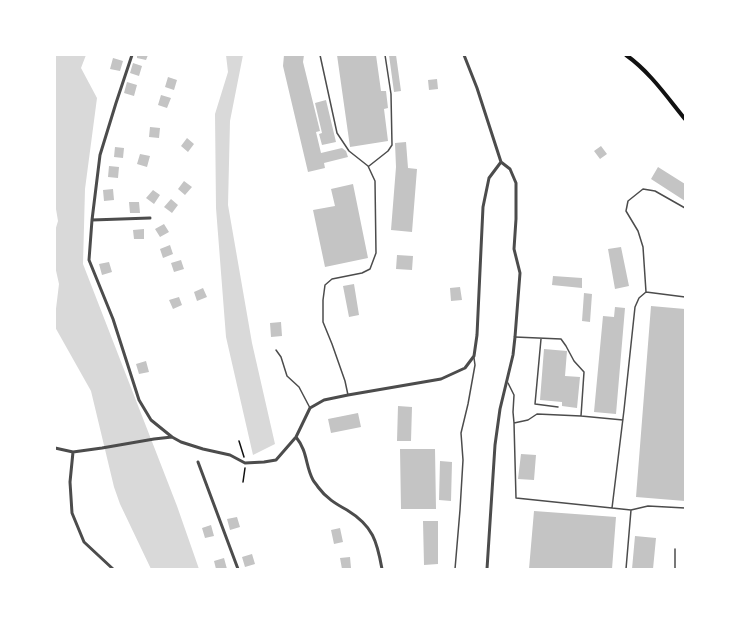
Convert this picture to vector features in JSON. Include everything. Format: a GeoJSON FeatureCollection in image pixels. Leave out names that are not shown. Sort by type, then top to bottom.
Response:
{"type":"FeatureCollection","features":[{"type":"Feature","properties":{"kind":"main road"},"geometry":{"type":"LineString","coordinates":[[626,55],[637,63],[652,78],[685,119]]}},
{"type":"Feature","properties":{"kind":"street"},"geometry":{"type":"LineString","coordinates":[[132,55],[100,155],[89,260],[113,319],[139,400],[152,420],[172,437],[181,442],[230,455],[245,463],[276,460],[296,437],[310,408],[324,400],[441,379],[465,368],[474,356],[477,335],[480,256],[484,207],[489,178],[501,162]]}},
{"type":"Feature","properties":{"kind":"street"},"geometry":{"type":"LineString","coordinates":[[464,55],[477,88],[501,162],[510,170],[516,183],[514,249],[520,273],[513,355],[500,409],[495,445],[487,569]]}},
{"type":"Feature","properties":{"kind":"street"},"geometry":{"type":"LineString","coordinates":[[92,220],[150,218]]}},
{"type":"Feature","properties":{"kind":"street"},"geometry":{"type":"LineString","coordinates":[[55,448],[73,452],[172,437]]}},
{"type":"Feature","properties":{"kind":"street"},"geometry":{"type":"LineString","coordinates":[[296,437],[301,443],[305,452],[312,479],[320,490],[327,498],[351,512],[366,525],[374,536],[382,569]]}},
{"type":"Feature","properties":{"kind":"street"},"geometry":{"type":"LineString","coordinates":[[73,452],[70,482],[72,513],[84,542],[113,569]]}},
{"type":"Feature","properties":{"kind":"street"},"geometry":{"type":"LineString","coordinates":[[198,462],[238,569]]}},
{"type":"Feature","properties":{"kind":"lane"},"geometry":{"type":"LineString","coordinates":[[320,55],[337,133],[349,151],[368,166],[375,180],[376,253],[370,269],[362,273],[332,279],[326,285],[323,300],[323,322],[332,344],[348,395]]}},
{"type":"Feature","properties":{"kind":"lane"},"geometry":{"type":"LineString","coordinates":[[368,166],[388,152],[392,145],[391,94],[385,55]]}},
{"type":"Feature","properties":{"kind":"lane"},"geometry":{"type":"LineString","coordinates":[[646,292],[643,247],[638,230],[626,211],[628,201],[643,189],[655,191],[685,208]]}},
{"type":"Feature","properties":{"kind":"lane"},"geometry":{"type":"LineString","coordinates":[[612,508],[635,307],[639,298],[646,292],[685,297]]}},
{"type":"Feature","properties":{"kind":"lane"},"geometry":{"type":"LineString","coordinates":[[515,337],[561,340],[574,361],[584,372],[581,416]]}},
{"type":"Feature","properties":{"kind":"lane"},"geometry":{"type":"LineString","coordinates":[[541,339],[535,404],[558,407]]}},
{"type":"Feature","properties":{"kind":"lane"},"geometry":{"type":"LineString","coordinates":[[276,350],[281,357],[287,376],[299,387],[310,408]]}},
{"type":"Feature","properties":{"kind":"lane"},"geometry":{"type":"LineString","coordinates":[[455,569],[462,467],[461,433],[474,371],[474,356]]}},
{"type":"Feature","properties":{"kind":"lane"},"geometry":{"type":"LineString","coordinates":[[507,381],[514,396],[513,412],[516,498],[631,510],[648,506],[685,508]]}},
{"type":"Feature","properties":{"kind":"lane"},"geometry":{"type":"LineString","coordinates":[[514,423],[528,420],[537,414],[623,420]]}},
{"type":"Feature","properties":{"kind":"lane"},"geometry":{"type":"LineString","coordinates":[[626,569],[631,510]]}},
{"type":"Feature","properties":{"kind":"lane"},"geometry":{"type":"LineString","coordinates":[[674,569],[675,549]]}},
{"type":"Feature","properties":{"kind":"shaded area"},"geometry":{"type":"Polygon","coordinates":[[[55,55],[86,55],[81,68],[97,98],[85,189],[83,264],[177,506],[199,569],[151,569],[120,504],[114,487],[91,391],[55,327],[59,284],[55,266],[55,231],[58,221],[55,203],[55,55]]]}},
{"type":"Feature","properties":{"kind":"shaded area"},"geometry":{"type":"Polygon","coordinates":[[[226,55],[243,55],[230,121],[228,205],[252,343],[275,444],[253,455],[226,337],[216,208],[215,114],[228,72],[226,55]]]}},
{"type":"Feature","properties":{"kind":"building"},"geometry":{"type":"Polygon","coordinates":[[[137,55],[148,55],[146,60],[137,58],[137,55]]]}},
{"type":"Feature","properties":{"kind":"building"},"geometry":{"type":"Polygon","coordinates":[[[284,55],[304,55],[303,62],[320,131],[316,132],[321,153],[342,148],[346,151],[348,157],[324,163],[325,168],[308,172],[283,66],[284,55]]]}},
{"type":"Feature","properties":{"kind":"building"},"geometry":{"type":"Polygon","coordinates":[[[337,55],[376,55],[381,91],[386,91],[388,108],[384,109],[388,141],[350,147],[337,55]]]}},
{"type":"Feature","properties":{"kind":"building"},"geometry":{"type":"Polygon","coordinates":[[[389,55],[396,55],[401,91],[394,92],[389,55]]]}},
{"type":"Feature","properties":{"kind":"building"},"geometry":{"type":"Polygon","coordinates":[[[113,58],[123,61],[120,71],[110,69],[113,58]]]}},
{"type":"Feature","properties":{"kind":"building"},"geometry":{"type":"Polygon","coordinates":[[[133,63],[142,66],[139,76],[130,73],[133,63]]]}},
{"type":"Feature","properties":{"kind":"building"},"geometry":{"type":"Polygon","coordinates":[[[168,77],[177,80],[174,90],[165,87],[168,77]]]}},
{"type":"Feature","properties":{"kind":"building"},"geometry":{"type":"Polygon","coordinates":[[[437,79],[438,89],[429,90],[428,80],[437,79]]]}},
{"type":"Feature","properties":{"kind":"building"},"geometry":{"type":"Polygon","coordinates":[[[127,82],[137,85],[134,96],[124,93],[127,82]]]}},
{"type":"Feature","properties":{"kind":"building"},"geometry":{"type":"Polygon","coordinates":[[[161,95],[171,98],[167,108],[158,105],[161,95]]]}},
{"type":"Feature","properties":{"kind":"building"},"geometry":{"type":"Polygon","coordinates":[[[326,100],[336,142],[322,145],[319,134],[322,133],[315,103],[326,100]]]}},
{"type":"Feature","properties":{"kind":"building"},"geometry":{"type":"Polygon","coordinates":[[[150,127],[160,128],[159,138],[149,137],[150,127]]]}},
{"type":"Feature","properties":{"kind":"building"},"geometry":{"type":"Polygon","coordinates":[[[187,138],[194,144],[188,152],[181,146],[187,138]]]}},
{"type":"Feature","properties":{"kind":"building"},"geometry":{"type":"Polygon","coordinates":[[[406,142],[408,168],[417,169],[412,232],[391,230],[396,167],[395,143],[406,142]]]}},
{"type":"Feature","properties":{"kind":"building"},"geometry":{"type":"Polygon","coordinates":[[[601,146],[607,154],[600,159],[594,151],[601,146]]]}},
{"type":"Feature","properties":{"kind":"building"},"geometry":{"type":"Polygon","coordinates":[[[115,147],[124,148],[123,158],[114,157],[115,147]]]}},
{"type":"Feature","properties":{"kind":"building"},"geometry":{"type":"Polygon","coordinates":[[[140,154],[150,156],[147,167],[137,164],[140,154]]]}},
{"type":"Feature","properties":{"kind":"building"},"geometry":{"type":"Polygon","coordinates":[[[109,166],[119,167],[118,178],[108,177],[109,166]]]}},
{"type":"Feature","properties":{"kind":"building"},"geometry":{"type":"Polygon","coordinates":[[[658,167],[685,184],[685,201],[651,179],[658,167]]]}},
{"type":"Feature","properties":{"kind":"building"},"geometry":{"type":"Polygon","coordinates":[[[184,181],[192,187],[185,195],[178,189],[184,181]]]}},
{"type":"Feature","properties":{"kind":"building"},"geometry":{"type":"Polygon","coordinates":[[[353,184],[368,258],[325,267],[313,210],[335,206],[331,189],[353,184]]]}},
{"type":"Feature","properties":{"kind":"building"},"geometry":{"type":"Polygon","coordinates":[[[113,189],[114,200],[104,201],[103,190],[113,189]]]}},
{"type":"Feature","properties":{"kind":"building"},"geometry":{"type":"Polygon","coordinates":[[[153,190],[160,195],[154,204],[146,198],[153,190]]]}},
{"type":"Feature","properties":{"kind":"building"},"geometry":{"type":"Polygon","coordinates":[[[171,199],[178,205],[172,213],[164,207],[171,199]]]}},
{"type":"Feature","properties":{"kind":"building"},"geometry":{"type":"Polygon","coordinates":[[[129,202],[139,202],[140,213],[130,213],[129,202]]]}},
{"type":"Feature","properties":{"kind":"building"},"geometry":{"type":"Polygon","coordinates":[[[164,224],[169,232],[160,237],[155,229],[164,224]]]}},
{"type":"Feature","properties":{"kind":"building"},"geometry":{"type":"Polygon","coordinates":[[[144,229],[144,239],[134,239],[133,230],[144,229]]]}},
{"type":"Feature","properties":{"kind":"building"},"geometry":{"type":"Polygon","coordinates":[[[170,245],[173,254],[163,258],[160,249],[170,245]]]}},
{"type":"Feature","properties":{"kind":"building"},"geometry":{"type":"Polygon","coordinates":[[[621,247],[629,286],[615,289],[608,249],[621,247]]]}},
{"type":"Feature","properties":{"kind":"building"},"geometry":{"type":"Polygon","coordinates":[[[397,255],[413,256],[412,270],[396,269],[397,255]]]}},
{"type":"Feature","properties":{"kind":"building"},"geometry":{"type":"Polygon","coordinates":[[[181,260],[184,269],[174,272],[171,263],[181,260]]]}},
{"type":"Feature","properties":{"kind":"building"},"geometry":{"type":"Polygon","coordinates":[[[109,262],[112,272],[102,275],[99,264],[109,262]]]}},
{"type":"Feature","properties":{"kind":"building"},"geometry":{"type":"Polygon","coordinates":[[[553,276],[582,278],[582,288],[552,285],[553,276]]]}},
{"type":"Feature","properties":{"kind":"building"},"geometry":{"type":"Polygon","coordinates":[[[354,284],[359,315],[349,317],[343,286],[354,284]]]}},
{"type":"Feature","properties":{"kind":"building"},"geometry":{"type":"Polygon","coordinates":[[[460,287],[462,300],[451,301],[450,288],[460,287]]]}},
{"type":"Feature","properties":{"kind":"building"},"geometry":{"type":"Polygon","coordinates":[[[203,288],[207,297],[197,301],[194,292],[203,288]]]}},
{"type":"Feature","properties":{"kind":"building"},"geometry":{"type":"Polygon","coordinates":[[[584,293],[592,294],[590,322],[582,321],[584,293]]]}},
{"type":"Feature","properties":{"kind":"building"},"geometry":{"type":"Polygon","coordinates":[[[179,297],[182,305],[173,309],[169,300],[179,297]]]}},
{"type":"Feature","properties":{"kind":"building"},"geometry":{"type":"Polygon","coordinates":[[[651,306],[685,309],[685,501],[636,497],[651,306]]]}},
{"type":"Feature","properties":{"kind":"building"},"geometry":{"type":"Polygon","coordinates":[[[615,307],[625,308],[616,414],[594,412],[603,316],[614,317],[615,307]]]}},
{"type":"Feature","properties":{"kind":"building"},"geometry":{"type":"Polygon","coordinates":[[[281,322],[282,336],[271,337],[270,323],[281,322]]]}},
{"type":"Feature","properties":{"kind":"building"},"geometry":{"type":"Polygon","coordinates":[[[544,349],[567,351],[565,376],[580,377],[577,408],[562,406],[562,402],[540,400],[544,349]]]}},
{"type":"Feature","properties":{"kind":"building"},"geometry":{"type":"Polygon","coordinates":[[[146,361],[149,372],[139,374],[136,364],[146,361]]]}},
{"type":"Feature","properties":{"kind":"building"},"geometry":{"type":"Polygon","coordinates":[[[398,406],[412,407],[411,441],[397,441],[398,406]]]}},
{"type":"Feature","properties":{"kind":"building"},"geometry":{"type":"Polygon","coordinates":[[[358,413],[361,427],[331,433],[328,419],[358,413]]]}},
{"type":"Feature","properties":{"kind":"building"},"geometry":{"type":"Polygon","coordinates":[[[400,449],[435,449],[436,509],[401,509],[400,449]]]}},
{"type":"Feature","properties":{"kind":"building"},"geometry":{"type":"Polygon","coordinates":[[[521,454],[536,455],[534,480],[518,479],[521,454]]]}},
{"type":"Feature","properties":{"kind":"building"},"geometry":{"type":"Polygon","coordinates":[[[440,461],[452,462],[451,501],[439,500],[440,461]]]}},
{"type":"Feature","properties":{"kind":"building"},"geometry":{"type":"Polygon","coordinates":[[[534,511],[616,517],[612,569],[529,569],[534,511]]]}},
{"type":"Feature","properties":{"kind":"building"},"geometry":{"type":"Polygon","coordinates":[[[237,517],[240,527],[230,530],[227,519],[237,517]]]}},
{"type":"Feature","properties":{"kind":"building"},"geometry":{"type":"Polygon","coordinates":[[[423,521],[438,521],[438,564],[424,565],[423,521]]]}},
{"type":"Feature","properties":{"kind":"building"},"geometry":{"type":"Polygon","coordinates":[[[211,525],[214,536],[205,538],[202,528],[211,525]]]}},
{"type":"Feature","properties":{"kind":"building"},"geometry":{"type":"Polygon","coordinates":[[[340,528],[343,542],[334,544],[331,530],[340,528]]]}},
{"type":"Feature","properties":{"kind":"building"},"geometry":{"type":"Polygon","coordinates":[[[635,536],[656,538],[653,569],[632,569],[635,536]]]}},
{"type":"Feature","properties":{"kind":"building"},"geometry":{"type":"Polygon","coordinates":[[[252,554],[255,564],[245,567],[242,557],[252,554]]]}},
{"type":"Feature","properties":{"kind":"building"},"geometry":{"type":"Polygon","coordinates":[[[350,557],[351,568],[342,569],[340,558],[350,557]]]}},
{"type":"Feature","properties":{"kind":"building"},"geometry":{"type":"Polygon","coordinates":[[[224,558],[227,569],[216,569],[214,561],[224,558]]]}}]}
